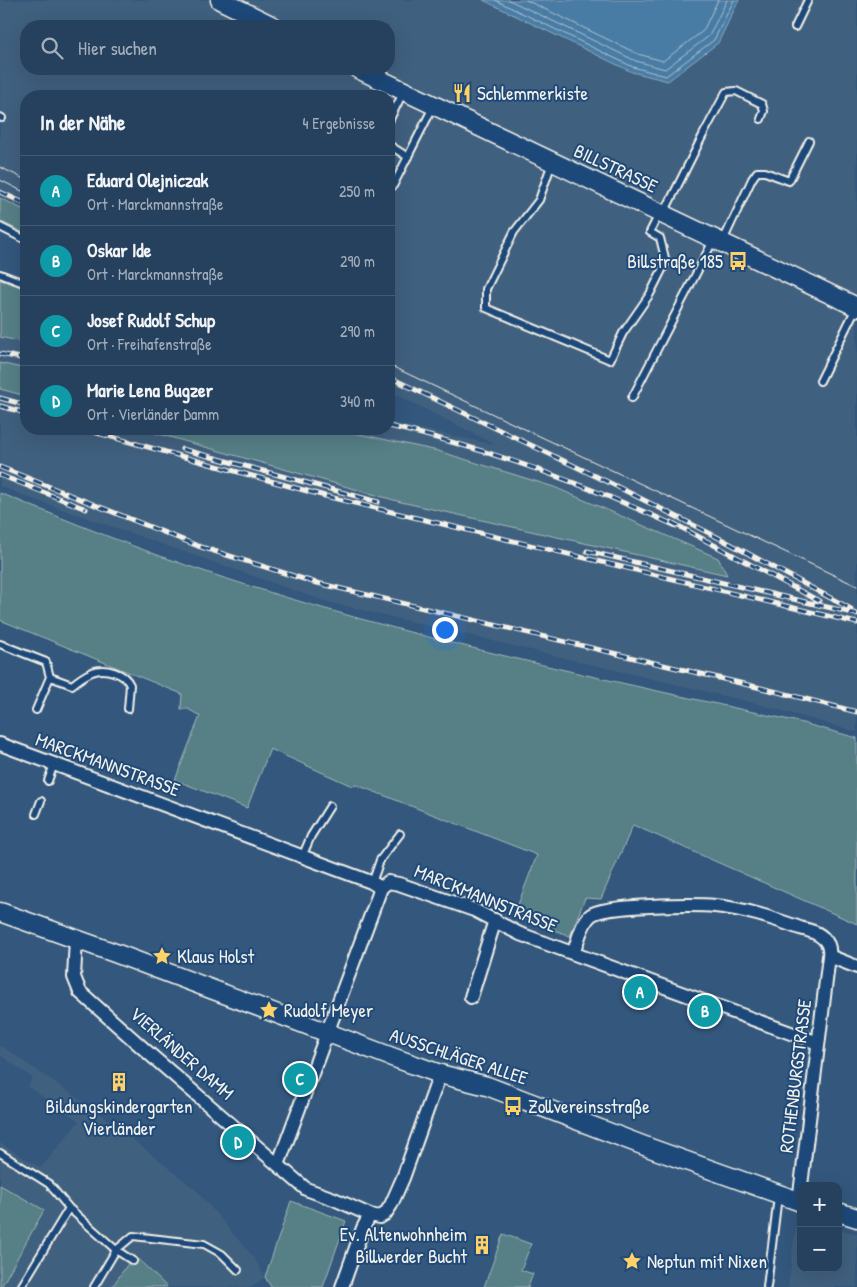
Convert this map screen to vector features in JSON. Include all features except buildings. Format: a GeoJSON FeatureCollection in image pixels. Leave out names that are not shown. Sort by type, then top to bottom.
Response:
{"type":"FeatureCollection","features":[{"type":"Feature","properties":{"kind":"street"},"geometry":{"type":"LineString","coordinates":[[220,0],[260,20]]}},
{"type":"Feature","properties":{"kind":"street","name":"BILLSTRASSE"},"geometry":{"type":"LineString","coordinates":[[370,75],[857,306]]}},
{"type":"Feature","properties":{"kind":"street","name":"MARCKMANNSTRASSE"},"geometry":{"type":"LineString","coordinates":[[0,744],[377,885],[388,882],[399,884],[474,910],[520,934],[818,1043]]}},
{"type":"Feature","properties":{"kind":"street"},"geometry":{"type":"LineString","coordinates":[[278,1166],[327,1032],[377,885]]}},
{"type":"Feature","properties":{"kind":"street","name":"ROTHENBURGSTRASSE"},"geometry":{"type":"LineString","coordinates":[[573,953],[589,917],[599,911],[626,907],[713,905],[772,918],[822,936],[829,946],[829,956],[802,1182]]}},
{"type":"Feature","properties":{"kind":"street"},"geometry":{"type":"LineString","coordinates":[[0,912],[76,939]]}},
{"type":"Feature","properties":{"kind":"street"},"geometry":{"type":"LineString","coordinates":[[471,997],[495,920]]}},
{"type":"Feature","properties":{"kind":"street","name":"AUSSCHLÄGER ALLEE"},"geometry":{"type":"LineString","coordinates":[[76,939],[440,1074],[487,1086],[797,1201]]}},
{"type":"Feature","properties":{"kind":"street","name":"VIERLÄNDER DAMM"},"geometry":{"type":"LineString","coordinates":[[76,939],[74,977],[80,992],[306,1190],[334,1199],[370,1216]]}},
{"type":"Feature","properties":{"kind":"street"},"geometry":{"type":"LineString","coordinates":[[829,956],[857,967]]}},
{"type":"Feature","properties":{"kind":"street"},"geometry":{"type":"LineString","coordinates":[[342,1287],[363,1228],[370,1216],[380,1217],[385,1214],[391,1205],[403,1178],[440,1074]]}},
{"type":"Feature","properties":{"kind":"lane"},"geometry":{"type":"LineString","coordinates":[[795,27],[808,0]]}},
{"type":"Feature","properties":{"kind":"lane"},"geometry":{"type":"LineString","coordinates":[[552,162],[539,200],[514,232],[486,290],[486,308],[610,360],[623,333],[650,294],[666,262],[660,238],[650,232],[726,92],[736,91],[762,104],[764,112],[761,119]]}},
{"type":"Feature","properties":{"kind":"lane"},"geometry":{"type":"LineString","coordinates":[[395,109],[404,92]]}},
{"type":"Feature","properties":{"kind":"lane"},"geometry":{"type":"LineString","coordinates":[[395,182],[434,106]]}},
{"type":"Feature","properties":{"kind":"lane"},"geometry":{"type":"LineString","coordinates":[[632,398],[752,179],[757,172],[765,172],[789,181],[809,141]]}},
{"type":"Feature","properties":{"kind":"lane"},"geometry":{"type":"LineString","coordinates":[[395,149],[408,157]]}},
{"type":"Feature","properties":{"kind":"lane"},"geometry":{"type":"LineString","coordinates":[[0,227],[20,237]]}},
{"type":"Feature","properties":{"kind":"lane"},"geometry":{"type":"LineString","coordinates":[[0,274],[20,282]]}},
{"type":"Feature","properties":{"kind":"lane"},"geometry":{"type":"LineString","coordinates":[[820,381],[857,306]]}},
{"type":"Feature","properties":{"kind":"lane"},"geometry":{"type":"LineString","coordinates":[[0,644],[46,662],[50,677],[36,710]]}},
{"type":"Feature","properties":{"kind":"lane"},"geometry":{"type":"LineString","coordinates":[[50,677],[72,685],[91,672],[99,670],[115,673],[124,677],[130,685],[128,709]]}},
{"type":"Feature","properties":{"kind":"lane"},"geometry":{"type":"LineString","coordinates":[[48,781],[54,764]]}},
{"type":"Feature","properties":{"kind":"lane"},"geometry":{"type":"LineString","coordinates":[[36,814],[41,801]]}},
{"type":"Feature","properties":{"kind":"lane"},"geometry":{"type":"LineString","coordinates":[[302,857],[311,836],[330,806]]}},
{"type":"Feature","properties":{"kind":"lane"},"geometry":{"type":"LineString","coordinates":[[377,885],[380,860],[400,834]]}},
{"type":"Feature","properties":{"kind":"lane"},"geometry":{"type":"LineString","coordinates":[[0,1153],[49,1184],[69,1208],[116,1250],[133,1261]]}},
{"type":"Feature","properties":{"kind":"lane"},"geometry":{"type":"LineString","coordinates":[[767,1287],[778,1195]]}},
{"type":"Feature","properties":{"kind":"lane"},"geometry":{"type":"LineString","coordinates":[[21,1287],[69,1208]]}},
{"type":"Feature","properties":{"kind":"lane"},"geometry":{"type":"LineString","coordinates":[[94,1287],[116,1250],[133,1236],[204,1244],[222,1254],[238,1270]]}},
{"type":"Feature","properties":{"kind":"shaded area"},"geometry":{"type":"Polygon","coordinates":[[[0,0],[483,0],[632,72],[668,81],[718,43],[739,0],[857,0],[857,732],[754,703],[324,601],[0,486],[0,338],[20,343],[20,435],[395,435],[395,423],[496,445],[395,394],[395,90],[20,90],[20,208],[0,198],[0,0]]]}},
{"type":"Feature","properties":{"kind":"shaded area"},"geometry":{"type":"Polygon","coordinates":[[[0,1045],[101,1114],[196,1190],[255,1259],[265,1277],[251,1287],[167,1287],[134,1255],[112,1287],[1,1287],[44,1210],[0,1185],[0,1143],[41,1168],[79,1121],[28,1087],[32,1078],[0,1055],[0,1045]]]}},
{"type":"Feature","properties":{"kind":"shaded area"},"geometry":{"type":"Polygon","coordinates":[[[797,1219],[797,1272],[842,1272],[842,1230],[857,1234],[857,1287],[788,1287],[797,1219]]]}},
{"type":"Feature","properties":{"kind":"green space"},"geometry":{"type":"Polygon","coordinates":[[[0,198],[20,208],[20,231],[0,221],[0,198]]]}},
{"type":"Feature","properties":{"kind":"green space"},"geometry":{"type":"Polygon","coordinates":[[[0,280],[20,286],[20,342],[0,337],[0,280]]]}},
{"type":"Feature","properties":{"kind":"green space"},"geometry":{"type":"Polygon","coordinates":[[[0,363],[20,368],[20,394],[0,389],[0,363]]]}},
{"type":"Feature","properties":{"kind":"green space"},"geometry":{"type":"Polygon","coordinates":[[[162,435],[364,435],[438,451],[554,487],[718,558],[727,575],[401,502],[162,435]]]}},
{"type":"Feature","properties":{"kind":"green space"},"geometry":{"type":"Polygon","coordinates":[[[0,493],[188,566],[287,598],[505,656],[799,722],[857,738],[857,924],[633,825],[601,899],[585,898],[570,936],[514,915],[537,855],[357,785],[352,786],[270,749],[247,808],[175,780],[200,716],[188,709],[181,709],[182,694],[0,620],[0,493]]]}},
{"type":"Feature","properties":{"kind":"green space"},"geometry":{"type":"Polygon","coordinates":[[[0,1185],[44,1210],[1,1287],[0,1287],[0,1185]]]}},
{"type":"Feature","properties":{"kind":"green space"},"geometry":{"type":"Polygon","coordinates":[[[291,1201],[346,1221],[323,1287],[271,1287],[265,1277],[291,1201]]]}},
{"type":"Feature","properties":{"kind":"green space"},"geometry":{"type":"Polygon","coordinates":[[[503,1234],[531,1244],[521,1270],[533,1274],[528,1287],[484,1287],[503,1234]]]}},
{"type":"Feature","properties":{"kind":"green space"},"geometry":{"type":"Polygon","coordinates":[[[134,1255],[167,1287],[112,1287],[134,1255]]]}},
{"type":"Feature","properties":{"kind":"water"},"geometry":{"type":"Polygon","coordinates":[[[483,0],[739,0],[718,43],[668,81],[632,72],[483,0]]]}},
{"type":"Feature","properties":{"kind":"tram line"},"geometry":{"type":"LineString","coordinates":[[0,167],[20,177]]}},
{"type":"Feature","properties":{"kind":"tram line"},"geometry":{"type":"LineString","coordinates":[[0,180],[20,190]]}},
{"type":"Feature","properties":{"kind":"tram line"},"geometry":{"type":"LineString","coordinates":[[395,368],[857,586]]}},
{"type":"Feature","properties":{"kind":"railway"},"geometry":{"type":"LineString","coordinates":[[0,192],[20,201]]}},
{"type":"Feature","properties":{"kind":"railway"},"geometry":{"type":"LineString","coordinates":[[0,354],[20,358]]}},
{"type":"Feature","properties":{"kind":"railway"},"geometry":{"type":"LineString","coordinates":[[395,380],[610,483],[723,540],[851,609]]}},
{"type":"Feature","properties":{"kind":"railway"},"geometry":{"type":"LineString","coordinates":[[0,398],[20,403]]}},
{"type":"Feature","properties":{"kind":"railway"},"geometry":{"type":"LineString","coordinates":[[0,406],[20,411]]}},
{"type":"Feature","properties":{"kind":"railway"},"geometry":{"type":"LineString","coordinates":[[395,427],[463,445],[535,468],[606,495],[676,526]]}},
{"type":"Feature","properties":{"kind":"railway"},"geometry":{"type":"LineString","coordinates":[[105,435],[325,496],[857,623]]}},
{"type":"Feature","properties":{"kind":"railway"},"geometry":{"type":"LineString","coordinates":[[182,449],[378,502]]}},
{"type":"Feature","properties":{"kind":"railway"},"geometry":{"type":"LineString","coordinates":[[0,467],[198,546],[313,582],[857,712]]}},
{"type":"Feature","properties":{"kind":"railway"},"geometry":{"type":"LineString","coordinates":[[0,475],[86,509]]}},
{"type":"Feature","properties":{"kind":"railway"},"geometry":{"type":"LineString","coordinates":[[671,522],[819,601]]}},
{"type":"Feature","properties":{"kind":"railway"},"geometry":{"type":"LineString","coordinates":[[587,551],[857,614]]}},
{"type":"Feature","properties":{"kind":"place","name":"Schlemmerkiste"},"geometry":{"type":"Point","coordinates":[462,93]}},
{"type":"Feature","properties":{"kind":"place","name":"Billstraße 185"},"geometry":{"type":"Point","coordinates":[738,261]}},
{"type":"Feature","properties":{"kind":"place","name":"Klaus Holst"},"geometry":{"type":"Point","coordinates":[162,956]}},
{"type":"Feature","properties":{"kind":"place","name":"Eduard Olejniczak"},"geometry":{"type":"Point","coordinates":[640,992]}},
{"type":"Feature","properties":{"kind":"place","name":"Rudolf Meyer"},"geometry":{"type":"Point","coordinates":[269,1010]}},
{"type":"Feature","properties":{"kind":"place","name":"Oskar Ide"},"geometry":{"type":"Point","coordinates":[705,1011]}},
{"type":"Feature","properties":{"kind":"place","name":"Josef Rudolf Schup"},"geometry":{"type":"Point","coordinates":[300,1079]}},
{"type":"Feature","properties":{"kind":"place","name":"Bildungskindergarten Vierländer"},"geometry":{"type":"Point","coordinates":[119,1082]}},
{"type":"Feature","properties":{"kind":"place","name":"Zollvereinsstraße"},"geometry":{"type":"Point","coordinates":[513,1106]}},
{"type":"Feature","properties":{"kind":"place","name":"Marie Lena Bugzer"},"geometry":{"type":"Point","coordinates":[238,1142]}},
{"type":"Feature","properties":{"kind":"place","name":"Ev. Altenwohnheim Billwerder Bucht"},"geometry":{"type":"Point","coordinates":[482,1245]}},
{"type":"Feature","properties":{"kind":"place","name":"Neptun mit Nixen"},"geometry":{"type":"Point","coordinates":[632,1261]}}]}
